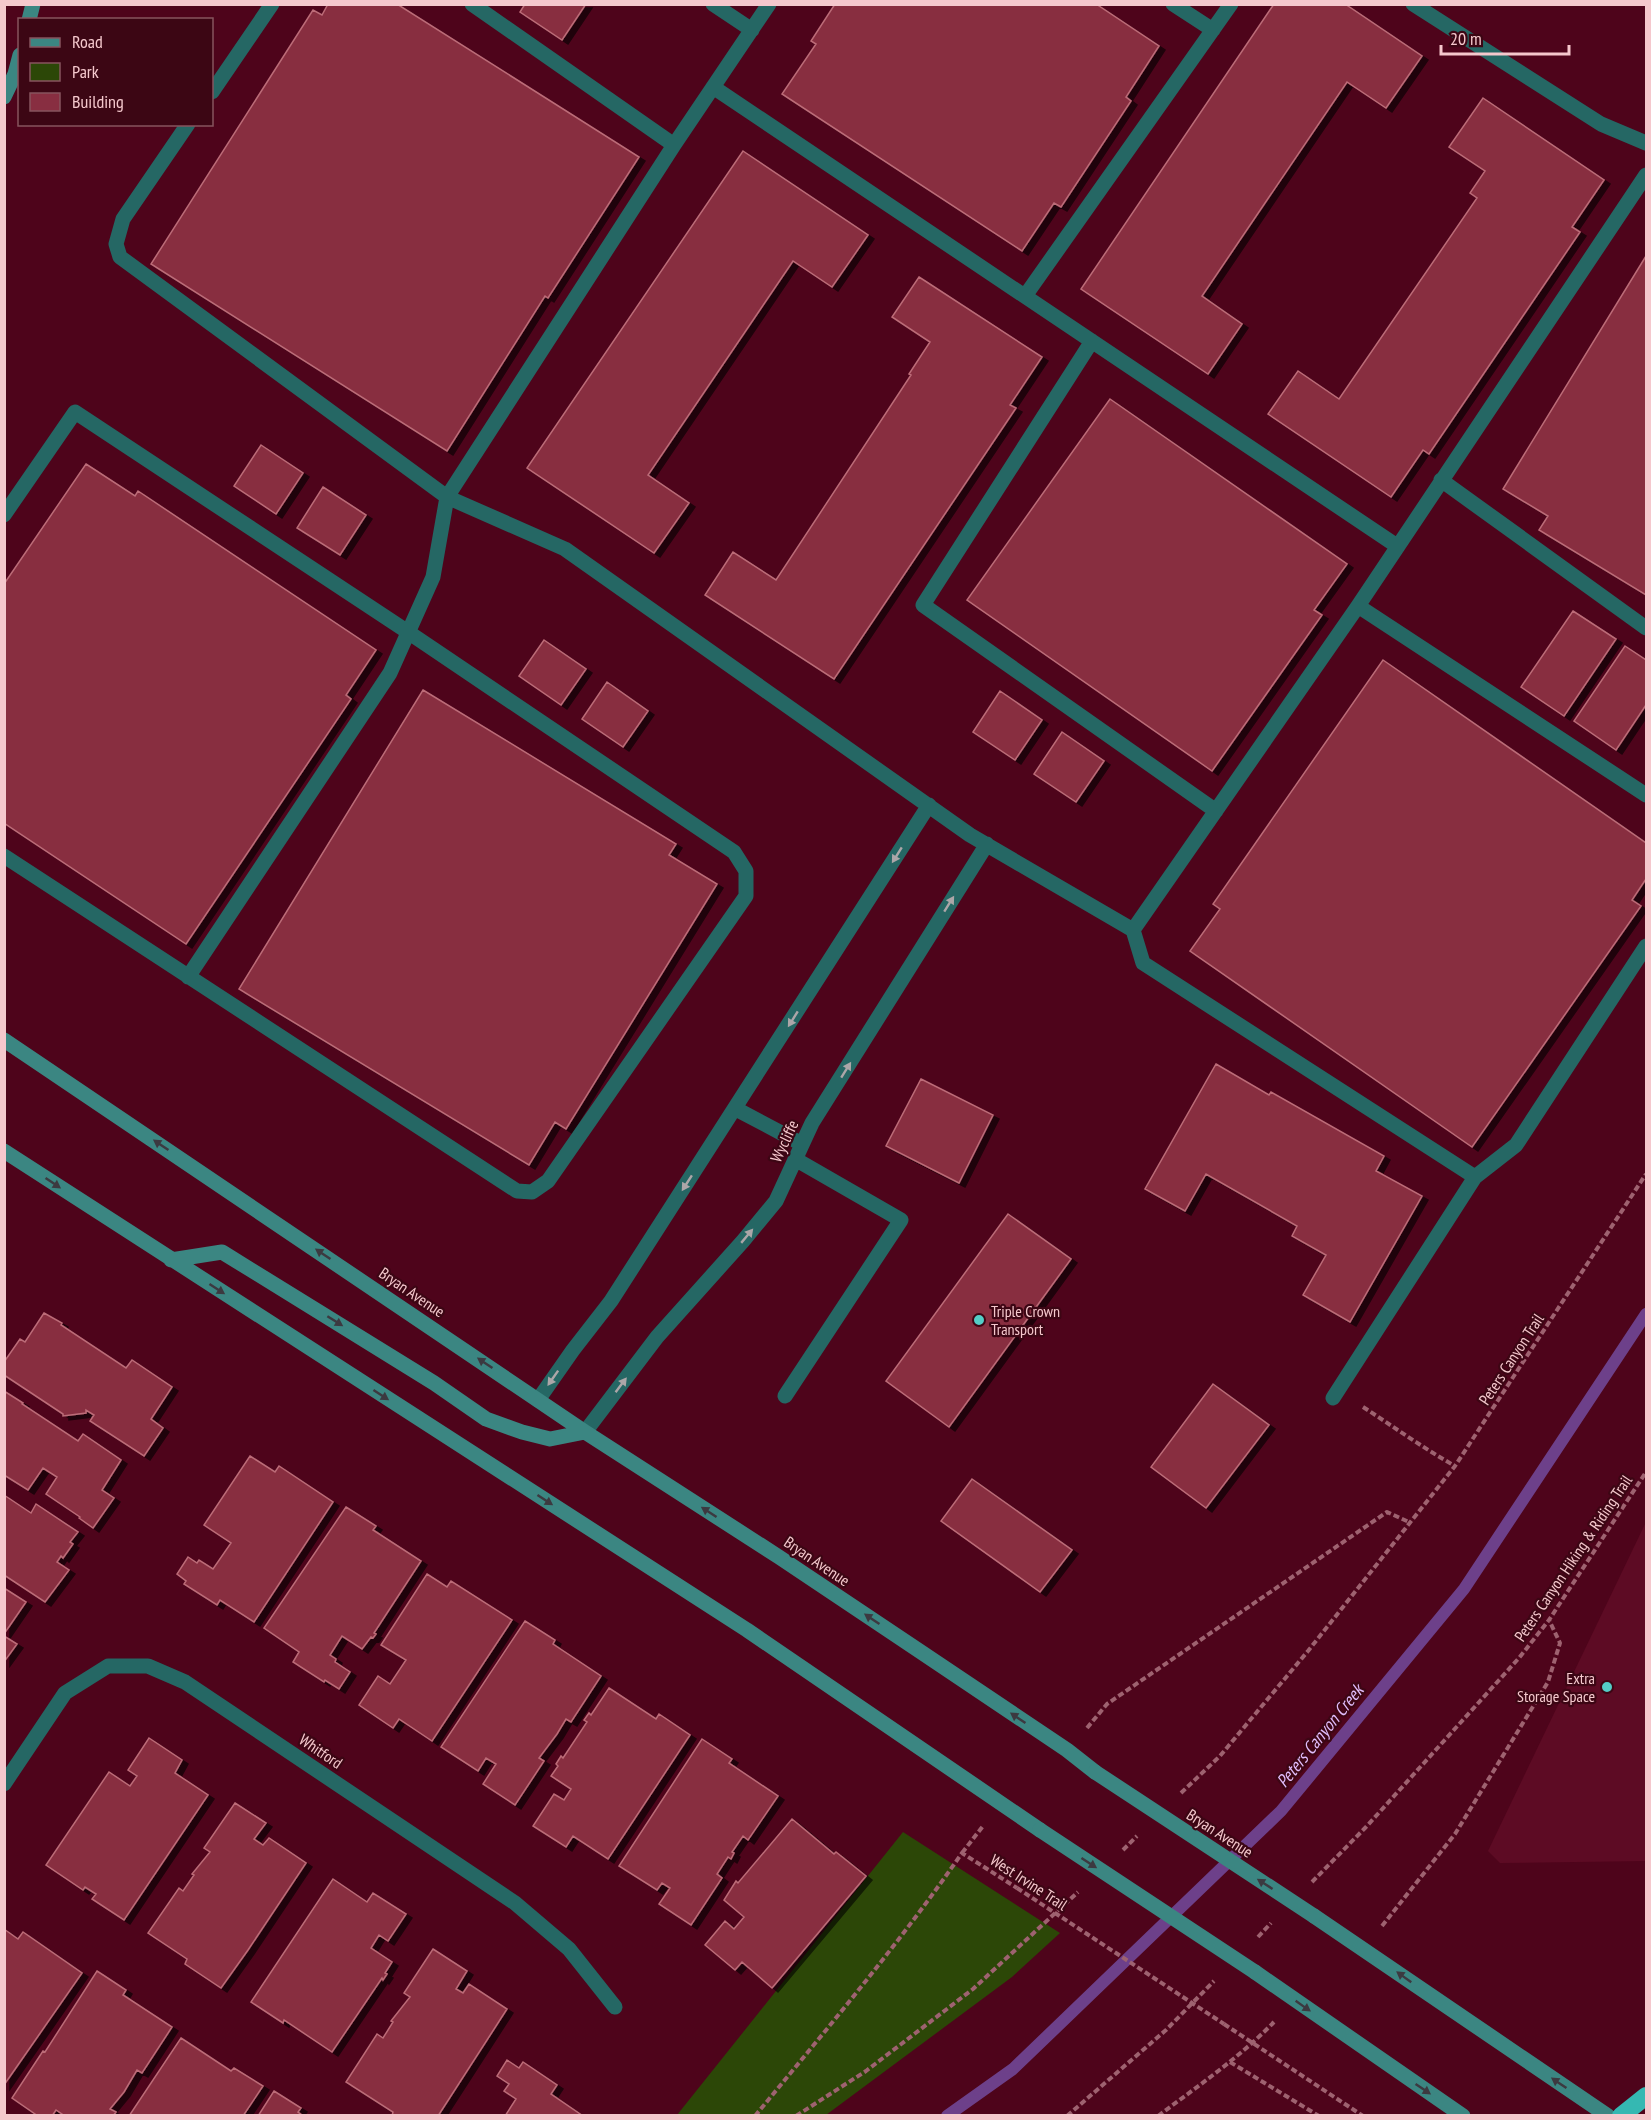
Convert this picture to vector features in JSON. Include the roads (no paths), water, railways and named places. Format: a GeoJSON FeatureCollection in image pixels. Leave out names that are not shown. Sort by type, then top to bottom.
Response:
{"type":"FeatureCollection","features":[{"type":"Feature","properties":{"kind":"highway"},"geometry":{"type":"LineString","coordinates":[[1621,2115],[1647,2096]]}},
{"type":"Feature","properties":{"kind":"main road"},"geometry":{"type":"LineString","coordinates":[[4,97],[18,63]]}},
{"type":"Feature","properties":{"kind":"main road","name":"Bryan Avenue"},"geometry":{"type":"LineString","coordinates":[[4,1040],[585,1432],[817,1582],[1067,1750],[1095,1772],[1365,1949],[1452,2011],[1608,2115]]}},
{"type":"Feature","properties":{"kind":"main road"},"geometry":{"type":"LineString","coordinates":[[4,1151],[747,1630],[1463,2115]]}},
{"type":"Feature","properties":{"kind":"main road"},"geometry":{"type":"LineString","coordinates":[[171,1260],[222,1252],[414,1371],[486,1419],[550,1439],[585,1432]]}},
{"type":"Feature","properties":{"kind":"street"},"geometry":{"type":"LineString","coordinates":[[213,91],[272,4]]}},
{"type":"Feature","properties":{"kind":"street"},"geometry":{"type":"LineString","coordinates":[[472,4],[674,145]]}},
{"type":"Feature","properties":{"kind":"street"},"geometry":{"type":"LineString","coordinates":[[713,4],[752,30]]}},
{"type":"Feature","properties":{"kind":"street"},"geometry":{"type":"LineString","coordinates":[[188,977],[390,673],[433,577],[447,497],[674,145],[769,4]]}},
{"type":"Feature","properties":{"kind":"street"},"geometry":{"type":"LineString","coordinates":[[1173,4],[1213,30]]}},
{"type":"Feature","properties":{"kind":"street"},"geometry":{"type":"LineString","coordinates":[[1025,296],[1231,4]]}},
{"type":"Feature","properties":{"kind":"street"},"geometry":{"type":"LineString","coordinates":[[1413,4],[1601,124],[1647,143]]}},
{"type":"Feature","properties":{"kind":"street"},"geometry":{"type":"LineString","coordinates":[[713,87],[1397,546]]}},
{"type":"Feature","properties":{"kind":"street"},"geometry":{"type":"LineString","coordinates":[[188,126],[123,219],[116,244],[120,257],[447,497],[565,549],[970,835],[1133,930],[1143,963],[1475,1177]]}},
{"type":"Feature","properties":{"kind":"street"},"geometry":{"type":"LineString","coordinates":[[1133,930],[1358,606],[1647,175]]}},
{"type":"Feature","properties":{"kind":"street"},"geometry":{"type":"LineString","coordinates":[[1092,341],[923,605],[1216,810]]}},
{"type":"Feature","properties":{"kind":"street"},"geometry":{"type":"LineString","coordinates":[[4,515],[75,412],[408,632],[734,852],[746,871],[746,896],[548,1181],[532,1192],[517,1191],[4,856]]}},
{"type":"Feature","properties":{"kind":"street"},"geometry":{"type":"LineString","coordinates":[[1441,480],[1647,628]]}},
{"type":"Feature","properties":{"kind":"street"},"geometry":{"type":"LineString","coordinates":[[1358,606],[1647,795]]}},
{"type":"Feature","properties":{"kind":"street"},"geometry":{"type":"LineString","coordinates":[[538,1400],[611,1301],[929,805]]}},
{"type":"Feature","properties":{"kind":"street","name":"Wycliffe"},"geometry":{"type":"LineString","coordinates":[[585,1432],[657,1337],[776,1201],[812,1123],[987,844]]}},
{"type":"Feature","properties":{"kind":"street"},"geometry":{"type":"LineString","coordinates":[[1333,1398],[1475,1177],[1516,1145],[1647,946]]}},
{"type":"Feature","properties":{"kind":"street"},"geometry":{"type":"LineString","coordinates":[[736,1109],[802,1144]]}},
{"type":"Feature","properties":{"kind":"street"},"geometry":{"type":"LineString","coordinates":[[785,1396],[901,1220],[795,1160]]}},
{"type":"Feature","properties":{"kind":"street","name":"Whitford"},"geometry":{"type":"LineString","coordinates":[[4,1784],[65,1693],[108,1666],[148,1666],[185,1682],[515,1903],[569,1949],[615,2007]]}},
{"type":"Feature","properties":{"kind":"waterway","name":"Peters Canyon Creek"},"geometry":{"type":"LineString","coordinates":[[947,2116],[1013,2069],[1281,1811],[1464,1589],[1646,1314]]}},
{"type":"Feature","properties":{"kind":"place","name":"Triple Crown Transport"},"geometry":{"type":"Point","coordinates":[979,1320]}},
{"type":"Feature","properties":{"kind":"place","name":"Extra Storage Space"},"geometry":{"type":"Point","coordinates":[1607,1687]}}]}
